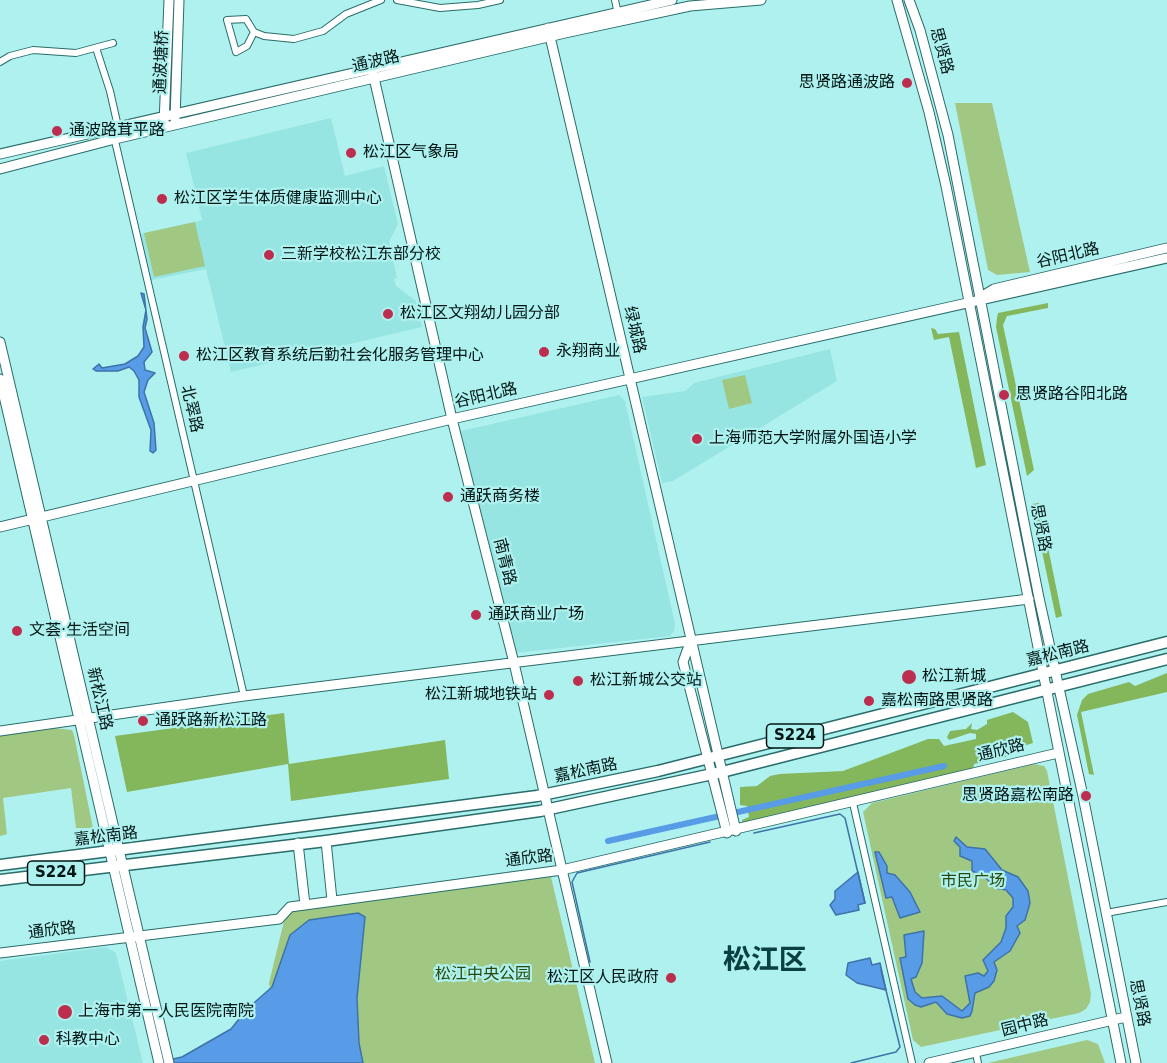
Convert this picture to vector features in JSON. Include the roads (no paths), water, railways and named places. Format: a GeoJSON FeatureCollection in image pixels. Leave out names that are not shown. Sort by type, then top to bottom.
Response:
{"type":"FeatureCollection","features":[{"type":"Feature","properties":{"kind":"main road"},"geometry":{"type":"LineString","coordinates":[[164,122],[169,0]]}},
{"type":"Feature","properties":{"kind":"main road","name":"通波塘桥"},"geometry":{"type":"LineString","coordinates":[[175,120],[179,0]]}},
{"type":"Feature","properties":{"kind":"main road","name":"通波路"},"geometry":{"type":"LineString","coordinates":[[618,17],[672,0]]}},
{"type":"Feature","properties":{"kind":"main road","name":"通波路"},"geometry":{"type":"LineString","coordinates":[[0,154],[115,128],[175,120],[618,17],[690,6],[761,0]]}},
{"type":"Feature","properties":{"kind":"main road","name":"思贤路"},"geometry":{"type":"LineString","coordinates":[[897,0],[931,123],[1029,599],[1050,672],[1059,686],[1136,1063]]}},
{"type":"Feature","properties":{"kind":"main road","name":"思贤路"},"geometry":{"type":"LineString","coordinates":[[909,0],[920,30],[948,135],[1050,672],[1047,689],[1058,753],[1121,1063]]}},
{"type":"Feature","properties":{"kind":"main road","name":"绿城路"},"geometry":{"type":"LineString","coordinates":[[549,32],[720,755],[717,773]]}},
{"type":"Feature","properties":{"kind":"main road","name":"南青路"},"geometry":{"type":"LineString","coordinates":[[373,73],[452,419],[514,663],[607,1063]]}},
{"type":"Feature","properties":{"kind":"main road","name":"通波路"},"geometry":{"type":"LineString","coordinates":[[0,169],[118,138],[164,122]]}},
{"type":"Feature","properties":{"kind":"main road","name":"谷阳北路"},"geometry":{"type":"LineString","coordinates":[[979,298],[994,289],[1167,248]]}},
{"type":"Feature","properties":{"kind":"main road","name":"谷阳北路"},"geometry":{"type":"LineString","coordinates":[[0,527],[193,479],[452,419],[979,298],[996,298],[1167,258]]}},
{"type":"Feature","properties":{"kind":"main road","name":"新松江路"},"geometry":{"type":"LineString","coordinates":[[0,342],[41,518],[83,721],[113,851],[140,936],[164,1061]]}},
{"type":"Feature","properties":{"kind":"main road","name":"新松江路"},"geometry":{"type":"LineString","coordinates":[[0,379],[31,521],[83,721]]}},
{"type":"Feature","properties":{"kind":"main road"},"geometry":{"type":"LineString","coordinates":[[0,731],[83,721],[244,696],[1029,599]]}},
{"type":"Feature","properties":{"kind":"main road","name":"绿城路"},"geometry":{"type":"LineString","coordinates":[[691,640],[683,662],[707,759],[717,773],[731,828]]}},
{"type":"Feature","properties":{"kind":"main road","name":"嘉松南路"},"geometry":{"type":"LineString","coordinates":[[0,865],[545,795],[707,759],[1167,642]]}},
{"type":"Feature","properties":{"kind":"main road","name":"嘉松南路"},"geometry":{"type":"LineString","coordinates":[[0,880],[326,841],[548,810],[717,773],[1167,659]]}},
{"type":"Feature","properties":{"kind":"main road","name":"通欣路"},"geometry":{"type":"LineString","coordinates":[[0,953],[279,919],[290,907],[562,870],[731,828],[853,803],[1058,753]]}},
{"type":"Feature","properties":{"kind":"main road"},"geometry":{"type":"LineString","coordinates":[[326,841],[332,900]]}},
{"type":"Feature","properties":{"kind":"main road"},"geometry":{"type":"LineString","coordinates":[[298,843],[305,905]]}},
{"type":"Feature","properties":{"kind":"main road","name":"新松江路"},"geometry":{"type":"LineString","coordinates":[[117,866],[129,937],[164,1061]]}},
{"type":"Feature","properties":{"kind":"main road","name":"园中路"},"geometry":{"type":"LineString","coordinates":[[930,1063],[1126,1017]]}},
{"type":"Feature","properties":{"kind":"street"},"geometry":{"type":"LineString","coordinates":[[254,32],[247,46],[236,52],[227,20],[246,19],[254,32],[264,36],[294,39],[316,34],[337,23],[346,14],[381,0]]}},
{"type":"Feature","properties":{"kind":"street"},"geometry":{"type":"LineString","coordinates":[[398,0],[440,8],[478,5],[500,0]]}},
{"type":"Feature","properties":{"kind":"street"},"geometry":{"type":"LineString","coordinates":[[615,0],[618,17]]}},
{"type":"Feature","properties":{"kind":"street"},"geometry":{"type":"LineString","coordinates":[[0,62],[10,56],[33,50],[76,53],[113,44]]}},
{"type":"Feature","properties":{"kind":"street","name":"北翠路"},"geometry":{"type":"LineString","coordinates":[[96,48],[110,91],[115,128],[244,696]]}},
{"type":"Feature","properties":{"kind":"street"},"geometry":{"type":"LineString","coordinates":[[853,803],[912,1063]]}},
{"type":"Feature","properties":{"kind":"street"},"geometry":{"type":"LineString","coordinates":[[1106,913],[1167,902]]}},
{"type":"Feature","properties":{"kind":"street"},"geometry":{"type":"LineString","coordinates":[[976,1053],[978,1063]]}},
{"type":"Feature","properties":{"kind":"water"},"geometry":{"type":"Polygon","coordinates":[[[141,293],[144,294],[146,310],[141,293]]]}},
{"type":"Feature","properties":{"kind":"water"},"geometry":{"type":"Polygon","coordinates":[[[146,310],[145,328],[152,352],[144,362],[145,370],[155,373],[148,380],[144,392],[154,423],[156,450],[153,453],[150,451],[151,430],[139,397],[139,380],[134,371],[129,367],[118,371],[93,369],[99,364],[102,368],[125,364],[138,356],[144,347],[143,327],[146,310]]]}},
{"type":"Feature","properties":{"kind":"water"},"geometry":{"type":"Polygon","coordinates":[[[956,837],[967,847],[985,849],[1002,870],[1018,877],[1028,891],[1030,903],[1025,920],[1017,926],[1020,933],[1010,951],[994,962],[997,970],[994,981],[989,987],[975,993],[970,1016],[962,1018],[947,1014],[936,1002],[921,1007],[908,999],[900,958],[906,957],[904,935],[924,931],[922,963],[916,977],[911,979],[915,992],[922,998],[942,996],[962,1011],[970,1003],[965,976],[978,973],[984,976],[988,971],[983,960],[1001,942],[1006,928],[1006,916],[1013,907],[1013,898],[1006,890],[996,888],[984,876],[972,871],[972,861],[960,856],[960,847],[954,841],[956,837]]]}},
{"type":"Feature","properties":{"kind":"water"},"geometry":{"type":"Polygon","coordinates":[[[875,852],[879,852],[887,866],[887,873],[895,875],[910,892],[920,912],[900,918],[892,897],[886,898],[875,852]]]}},
{"type":"Feature","properties":{"kind":"water"},"geometry":{"type":"Polygon","coordinates":[[[858,872],[865,903],[858,905],[859,910],[836,915],[830,905],[835,899],[835,891],[858,872]]]}},
{"type":"Feature","properties":{"kind":"water"},"geometry":{"type":"Polygon","coordinates":[[[358,913],[365,917],[357,998],[359,1043],[363,1063],[155,1063],[182,1057],[231,1029],[247,1009],[272,987],[290,935],[309,920],[358,913]]]}},
{"type":"Feature","properties":{"kind":"water"},"geometry":{"type":"Polygon","coordinates":[[[870,958],[872,965],[880,963],[886,990],[857,983],[846,975],[848,963],[870,958]]]}},
{"type":"Feature","properties":{"kind":"waterway"},"geometry":{"type":"LineString","coordinates":[[608,841],[944,766]]}},
{"type":"Feature","properties":{"kind":"waterway"},"geometry":{"type":"LineString","coordinates":[[754,833],[840,814],[845,818],[865,903]]}},
{"type":"Feature","properties":{"kind":"waterway"},"geometry":{"type":"LineString","coordinates":[[590,962],[572,882],[577,873],[710,842]]}},
{"type":"Feature","properties":{"kind":"waterway"},"geometry":{"type":"LineString","coordinates":[[851,1063],[896,1052],[900,1047],[881,970]]}},
{"type":"Feature","properties":{"kind":"place","name":"思贤路通波路"},"geometry":{"type":"Point","coordinates":[907,83]}},
{"type":"Feature","properties":{"kind":"place","name":"通波路茸平路"},"geometry":{"type":"Point","coordinates":[57,131]}},
{"type":"Feature","properties":{"kind":"place","name":"松江区气象局"},"geometry":{"type":"Point","coordinates":[351,153]}},
{"type":"Feature","properties":{"kind":"place","name":"松江区学生体质健康监测中心"},"geometry":{"type":"Point","coordinates":[162,199]}},
{"type":"Feature","properties":{"kind":"place","name":"三新学校松江东部分校"},"geometry":{"type":"Point","coordinates":[269,255]}},
{"type":"Feature","properties":{"kind":"place","name":"松江区文翔幼儿园分部"},"geometry":{"type":"Point","coordinates":[388,314]}},
{"type":"Feature","properties":{"kind":"place","name":"永翔商业"},"geometry":{"type":"Point","coordinates":[544,352]}},
{"type":"Feature","properties":{"kind":"place","name":"松江区教育系统后勤社会化服务管理中心"},"geometry":{"type":"Point","coordinates":[184,356]}},
{"type":"Feature","properties":{"kind":"place","name":"思贤路谷阳北路"},"geometry":{"type":"Point","coordinates":[1004,395]}},
{"type":"Feature","properties":{"kind":"place","name":"上海师范大学附属外国语小学"},"geometry":{"type":"Point","coordinates":[697,439]}},
{"type":"Feature","properties":{"kind":"place","name":"通跃商务楼"},"geometry":{"type":"Point","coordinates":[448,497]}},
{"type":"Feature","properties":{"kind":"place","name":"通跃商业广场"},"geometry":{"type":"Point","coordinates":[476,615]}},
{"type":"Feature","properties":{"kind":"place","name":"文荟·生活空间"},"geometry":{"type":"Point","coordinates":[17,631]}},
{"type":"Feature","properties":{"kind":"place","name":"松江新城"},"geometry":{"type":"Point","coordinates":[909,677]}},
{"type":"Feature","properties":{"kind":"place","name":"松江新城公交站"},"geometry":{"type":"Point","coordinates":[578,681]}},
{"type":"Feature","properties":{"kind":"place","name":"松江新城地铁站"},"geometry":{"type":"Point","coordinates":[549,695]}},
{"type":"Feature","properties":{"kind":"place","name":"嘉松南路思贤路"},"geometry":{"type":"Point","coordinates":[869,701]}},
{"type":"Feature","properties":{"kind":"place","name":"通跃路新松江路"},"geometry":{"type":"Point","coordinates":[143,721]}},
{"type":"Feature","properties":{"kind":"place","name":"思贤路嘉松南路"},"geometry":{"type":"Point","coordinates":[1086,796]}},
{"type":"Feature","properties":{"kind":"place","name":"松江区人民政府"},"geometry":{"type":"Point","coordinates":[671,978]}},
{"type":"Feature","properties":{"kind":"place","name":"上海市第一人民医院南院"},"geometry":{"type":"Point","coordinates":[65,1012]}},
{"type":"Feature","properties":{"kind":"place","name":"科教中心"},"geometry":{"type":"Point","coordinates":[44,1040]}},
{"type":"Feature","properties":{"kind":"district","name":"松江区"},"geometry":{"type":"Point","coordinates":[765,962]}},
{"type":"Feature","properties":{"kind":"park label","name":"市民广场"},"geometry":{"type":"Point","coordinates":[973,882]}},
{"type":"Feature","properties":{"kind":"park label","name":"松江中央公园"},"geometry":{"type":"Point","coordinates":[483,975]}}]}
